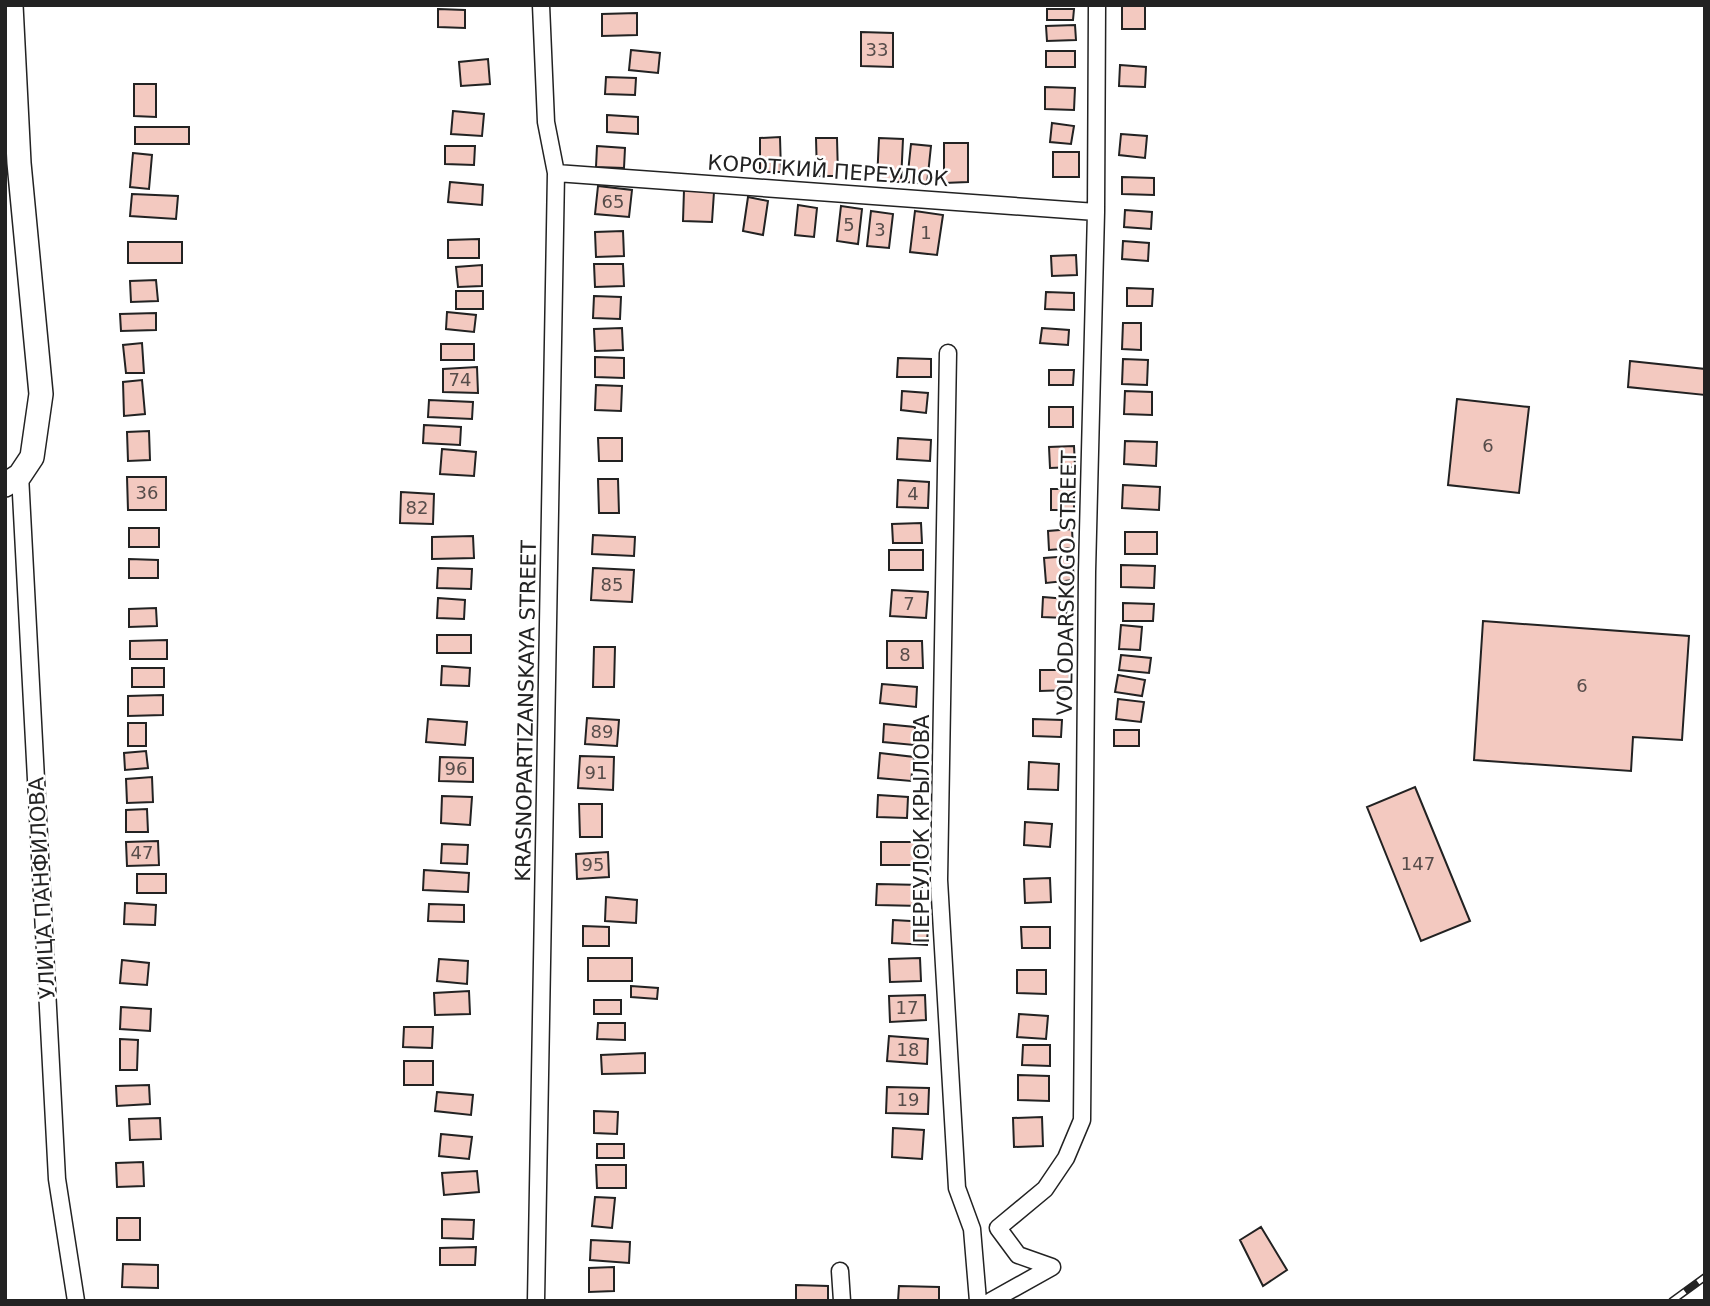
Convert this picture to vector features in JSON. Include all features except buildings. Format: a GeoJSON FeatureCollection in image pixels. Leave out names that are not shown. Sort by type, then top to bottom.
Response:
{"type":"FeatureCollection","features":[{"type":"Feature","properties":{"kind":"main road","name":"УЛИЦА ПАНФИЛОВА"},"geometry":{"type":"LineString","coordinates":[[11,5],[19,163],[41,394],[32,457],[12,480]]}},
{"type":"Feature","properties":{"kind":"street","name":"KRASNOPARTIZANSKAYA STREET"},"geometry":{"type":"LineString","coordinates":[[536,1301],[556,173],[546,122],[541,5]]}},
{"type":"Feature","properties":{"kind":"street","name":"VOLODARSKOGO STREET"},"geometry":{"type":"LineString","coordinates":[[998,1228],[1045,1189],[1066,1158],[1082,1119],[1087,572],[1096,212],[1097,5]]}},
{"type":"Feature","properties":{"kind":"street","name":"КОРОТКИЙ ПЕРЕУЛОК"},"geometry":{"type":"LineString","coordinates":[[556,173],[1096,212]]}},
{"type":"Feature","properties":{"kind":"street","name":"ПЕРЕУЛОК КРЫЛОВА"},"geometry":{"type":"LineString","coordinates":[[948,353],[939,880],[957,1188],[972,1229],[978,1301]]}},
{"type":"Feature","properties":{"kind":"street","name":"УЛИЦА ПАНФИЛОВА"},"geometry":{"type":"LineString","coordinates":[[12,480],[57,1179],[76,1301]]}},
{"type":"Feature","properties":{"kind":"street"},"geometry":{"type":"LineString","coordinates":[[972,1229],[998,1228],[1018,1255],[1052,1267],[991,1301]]}},
{"type":"Feature","properties":{"kind":"street"},"geometry":{"type":"LineString","coordinates":[[840,1271],[842,1301]]}},
{"type":"Feature","properties":{"kind":"railway"},"geometry":{"type":"LineString","coordinates":[[1672,1301],[1705,1277]]}}]}
